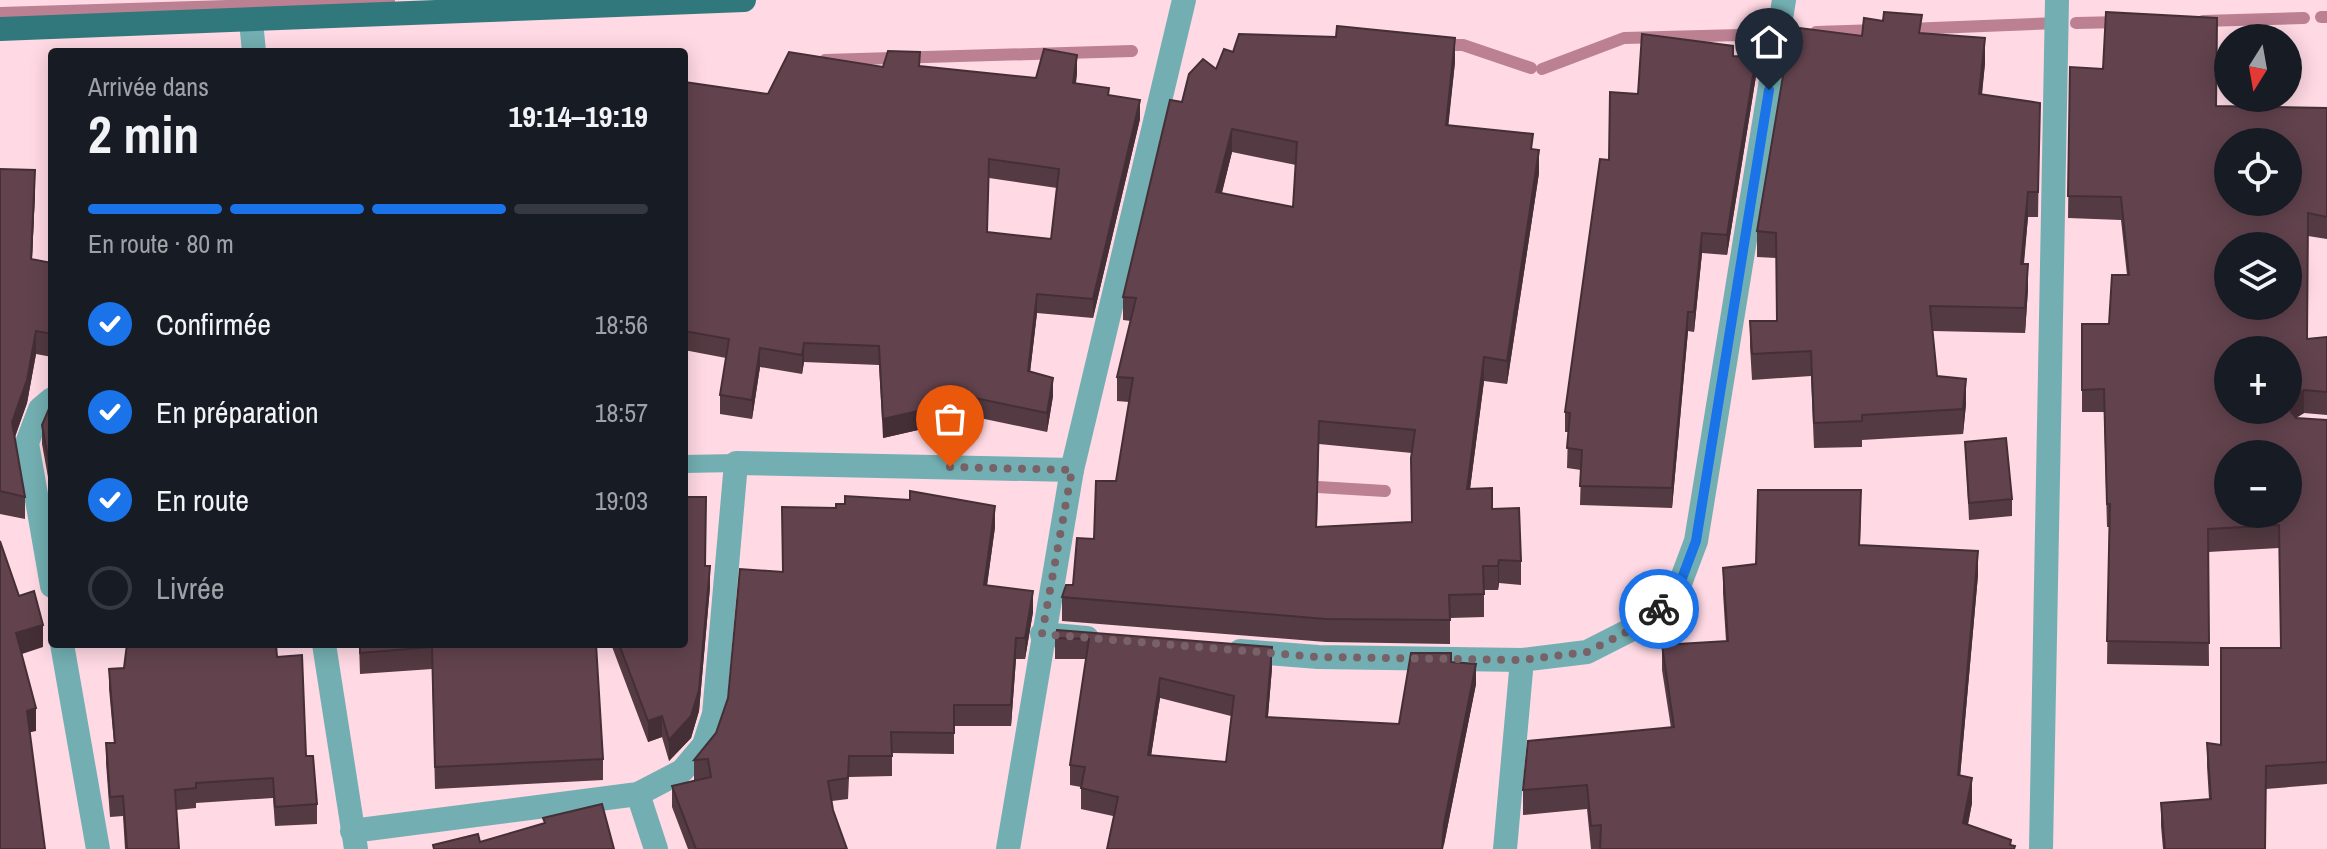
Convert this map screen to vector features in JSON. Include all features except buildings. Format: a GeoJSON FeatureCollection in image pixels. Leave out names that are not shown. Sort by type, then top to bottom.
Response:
{"type":"FeatureCollection","features":[{"type":"Feature","properties":{"kind":"main road"},"geometry":{"type":"LineString","coordinates":[[0,29],[744,0]]}},
{"type":"Feature","properties":{"kind":"street"},"geometry":{"type":"LineString","coordinates":[[1008,849],[1072,470],[1184,0]]}},
{"type":"Feature","properties":{"kind":"street"},"geometry":{"type":"LineString","coordinates":[[1211,648],[1318,657],[1522,660],[1587,652],[1648,621],[1678,589],[1696,541],[1784,0]]}},
{"type":"Feature","properties":{"kind":"street"},"geometry":{"type":"LineString","coordinates":[[2041,849],[2057,0]]}},
{"type":"Feature","properties":{"kind":"street"},"geometry":{"type":"LineString","coordinates":[[251,21],[254,48]]}},
{"type":"Feature","properties":{"kind":"street"},"geometry":{"type":"LineString","coordinates":[[48,402],[40,409],[27,443],[48,563]]}},
{"type":"Feature","properties":{"kind":"street"},"geometry":{"type":"LineString","coordinates":[[325,648],[354,840],[638,794],[682,771],[704,745],[714,714],[736,463],[1072,470]]}},
{"type":"Feature","properties":{"kind":"street"},"geometry":{"type":"LineString","coordinates":[[1042,634],[1103,639]]}},
{"type":"Feature","properties":{"kind":"street"},"geometry":{"type":"LineString","coordinates":[[63,648],[98,849]]}},
{"type":"Feature","properties":{"kind":"street"},"geometry":{"type":"LineString","coordinates":[[1505,849],[1522,660]]}},
{"type":"Feature","properties":{"kind":"street"},"geometry":{"type":"LineString","coordinates":[[638,794],[656,849]]}},
{"type":"Feature","properties":{"kind":"lane"},"geometry":{"type":"LineString","coordinates":[[688,464],[736,463]]}},
{"type":"Feature","properties":{"kind":"waterway"},"geometry":{"type":"LineString","coordinates":[[0,13],[389,1]]}},
{"type":"Feature","properties":{"kind":"waterway"},"geometry":{"type":"LineString","coordinates":[[2321,17],[2327,17]]}},
{"type":"Feature","properties":{"kind":"waterway"},"geometry":{"type":"LineString","coordinates":[[2203,21],[2304,18]]}},
{"type":"Feature","properties":{"kind":"waterway"},"geometry":{"type":"LineString","coordinates":[[2076,23],[2121,22]]}},
{"type":"Feature","properties":{"kind":"waterway"},"geometry":{"type":"LineString","coordinates":[[1908,29],[2057,23]]}},
{"type":"Feature","properties":{"kind":"waterway"},"geometry":{"type":"LineString","coordinates":[[1816,32],[1878,30]]}},
{"type":"Feature","properties":{"kind":"waterway"},"geometry":{"type":"LineString","coordinates":[[1542,69],[1624,38],[1741,35]]}},
{"type":"Feature","properties":{"kind":"waterway"},"geometry":{"type":"LineString","coordinates":[[1441,45],[1463,45],[1531,68]]}},
{"type":"Feature","properties":{"kind":"waterway"},"geometry":{"type":"LineString","coordinates":[[825,60],[1132,51]]}},
{"type":"Feature","properties":{"kind":"waterway"},"geometry":{"type":"LineString","coordinates":[[1301,486],[1385,491]]}},
{"type":"Feature","properties":{"kind":"way so far"},"geometry":{"type":"LineString","coordinates":[[950,467],[1072,470],[1042,634],[1318,657],[1522,660],[1587,652],[1648,621],[1659,609]]}},
{"type":"Feature","properties":{"kind":"route"},"geometry":{"type":"LineString","coordinates":[[1659,609],[1678,589],[1696,541],[1769,90]]}}]}
